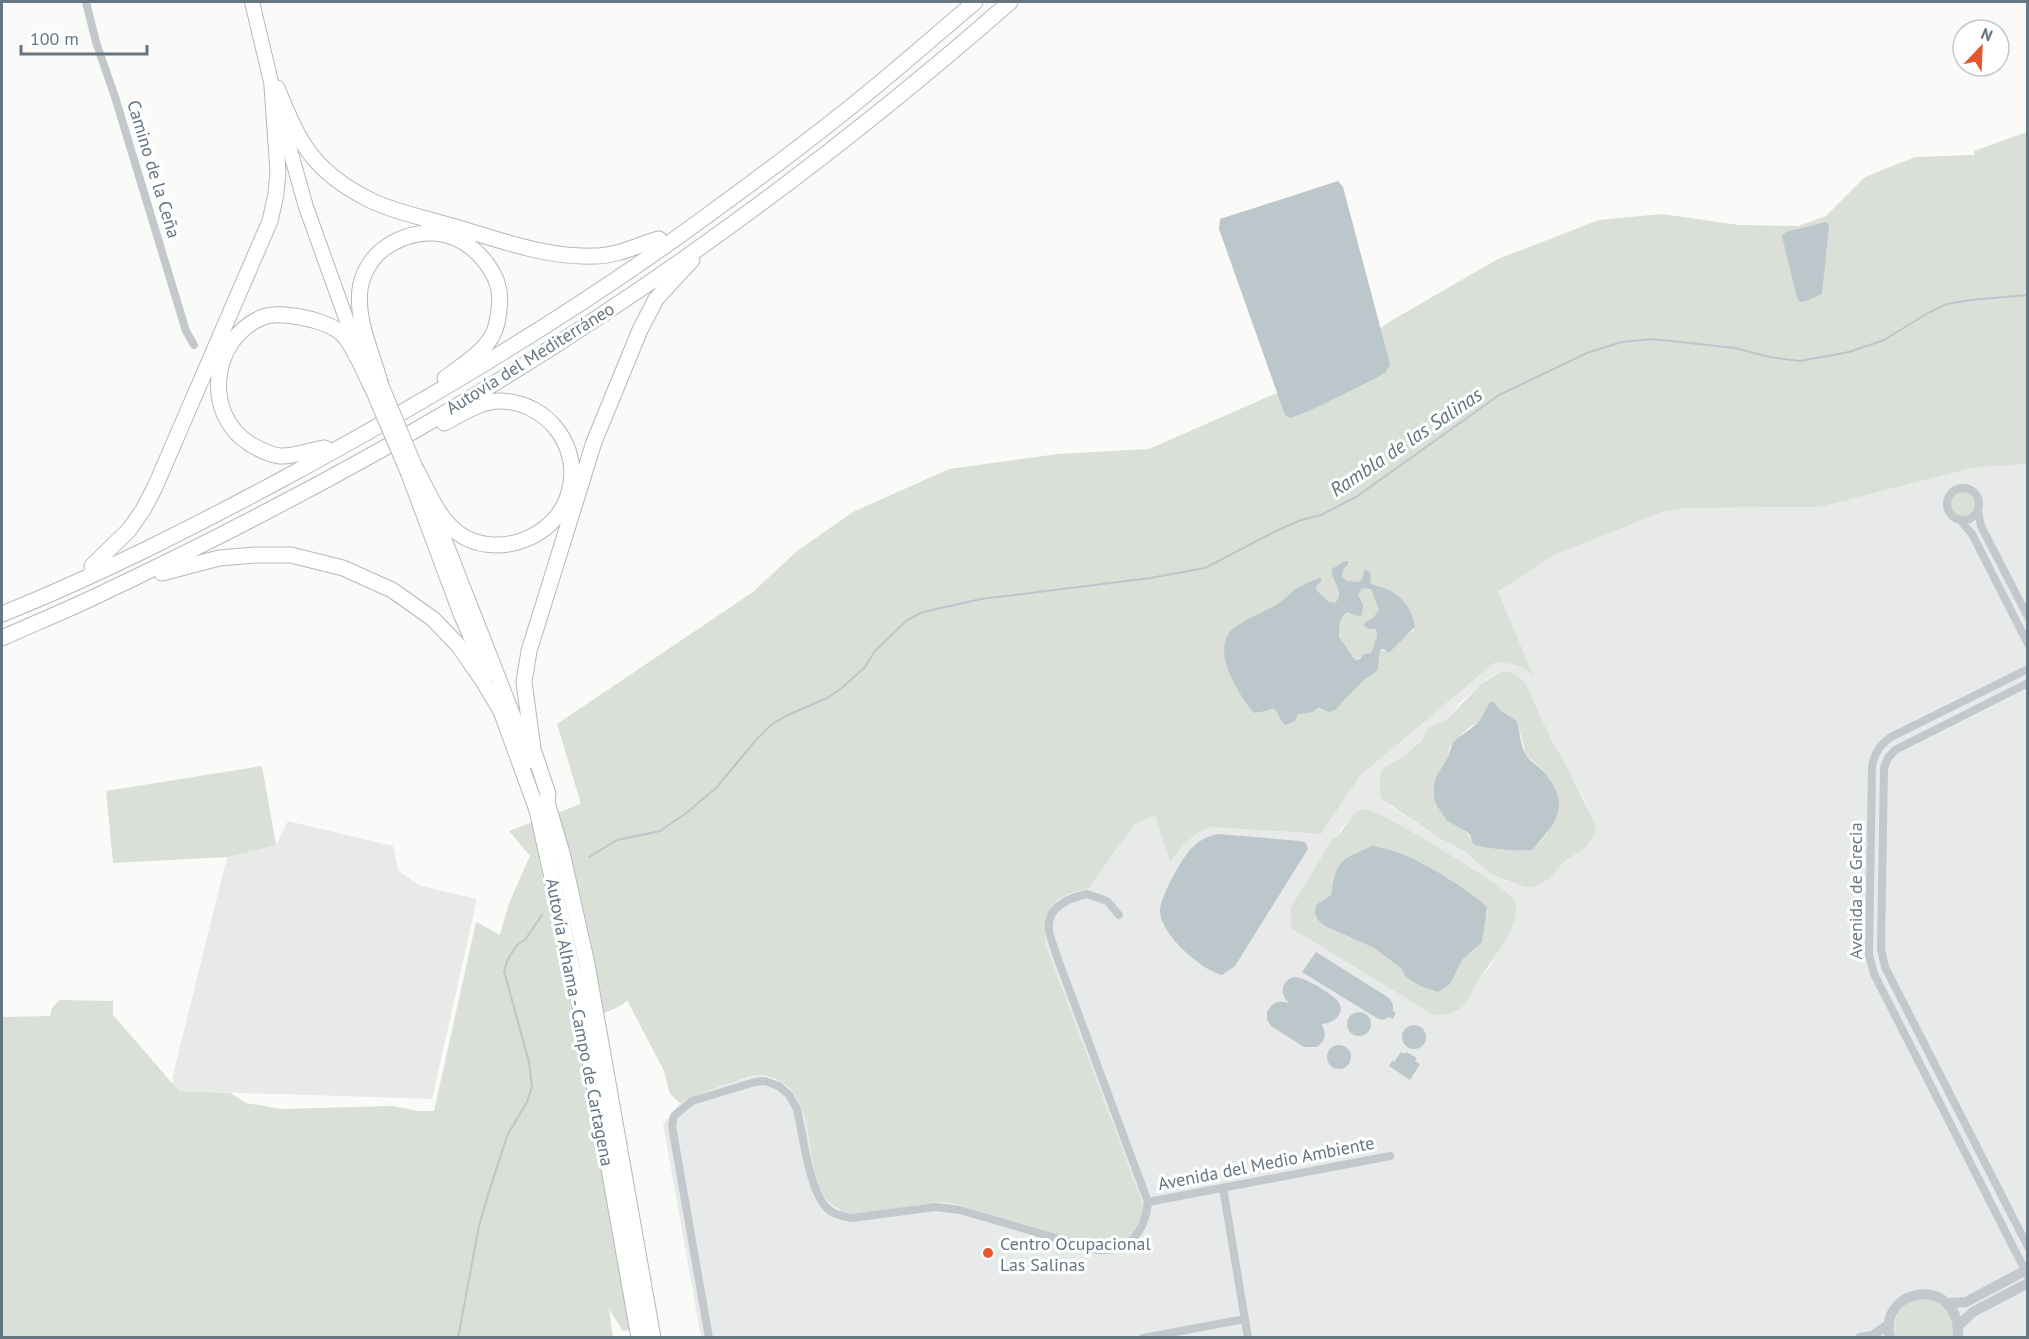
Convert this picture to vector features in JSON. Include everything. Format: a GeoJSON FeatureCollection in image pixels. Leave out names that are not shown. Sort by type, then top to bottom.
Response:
{"type":"FeatureCollection","features":[{"type":"Feature","properties":{"kind":"highway","name":"Autovía del Mediterráneo"},"geometry":{"type":"LineString","coordinates":[[2,614],[42,598],[177,534],[335,451],[467,375],[549,324],[707,216],[839,116],[975,2]]}},
{"type":"Feature","properties":{"kind":"highway","name":"Autovía del Mediterráneo"},"geometry":{"type":"LineString","coordinates":[[2,638],[87,601],[208,542],[378,451],[475,395],[643,287],[715,236],[891,102],[1010,2]]}},
{"type":"Feature","properties":{"kind":"highway"},"geometry":{"type":"LineString","coordinates":[[2,607],[263,483],[440,382],[659,239],[732,188],[870,83],[902,63]]}},
{"type":"Feature","properties":{"kind":"highway"},"geometry":{"type":"LineString","coordinates":[[274,86],[294,129],[308,152],[326,171],[371,201],[536,250],[563,255],[615,254],[659,239]]}},
{"type":"Feature","properties":{"kind":"highway"},"geometry":{"type":"LineString","coordinates":[[92,566],[129,530],[151,494],[270,221],[278,172],[274,86]]}},
{"type":"Feature","properties":{"kind":"highway"},"geometry":{"type":"LineString","coordinates":[[376,384],[360,312],[360,288],[365,272],[376,255],[394,241],[411,234],[430,233],[452,236],[473,247],[494,273],[501,297],[493,336],[477,354],[440,382]]}},
{"type":"Feature","properties":{"kind":"highway","name":"Autovía Alhama - Campo de Cartagena"},"geometry":{"type":"LineString","coordinates":[[653,1338],[586,964],[562,853],[547,802],[548,794],[533,750],[524,682],[529,651],[594,441],[640,330],[656,298],[715,236]]}},
{"type":"Feature","properties":{"kind":"highway"},"geometry":{"type":"LineString","coordinates":[[325,448],[281,456],[263,452],[239,437],[229,424],[221,405],[219,385],[222,361],[233,340],[247,326],[265,316],[286,315],[305,318],[342,334],[376,384]]}},
{"type":"Feature","properties":{"kind":"highway"},"geometry":{"type":"LineString","coordinates":[[2,644],[162,573],[414,438],[477,407],[498,401],[520,404],[538,412],[557,428],[570,454],[572,477],[568,498],[553,521],[533,537],[509,545],[481,543],[460,534],[441,517],[412,471]]}},
{"type":"Feature","properties":{"kind":"highway","name":"Autovía Alhama - Campo de Cartagena"},"geometry":{"type":"LineString","coordinates":[[162,573],[219,558],[255,555],[291,555],[343,567],[392,590],[433,619],[458,645],[501,711],[537,810],[579,999],[639,1338]]}},
{"type":"Feature","properties":{"kind":"main road"},"geometry":{"type":"LineString","coordinates":[[252,2],[274,86],[312,206],[376,384],[547,802]]}},
{"type":"Feature","properties":{"kind":"main road"},"geometry":{"type":"LineString","coordinates":[[412,471],[461,615],[501,711]]}},
{"type":"Feature","properties":{"kind":"street","name":"Camino de la Ceña"},"geometry":{"type":"LineString","coordinates":[[86,2],[96,42],[186,331],[194,345]]}},
{"type":"Feature","properties":{"kind":"street"},"geometry":{"type":"LineString","coordinates":[[2028,617],[1981,526],[1977,495],[1969,489],[1958,488],[1950,494],[1947,504],[1950,514],[1959,519],[1972,534],[2028,644]]}},
{"type":"Feature","properties":{"kind":"street"},"geometry":{"type":"LineString","coordinates":[[1959,519],[1970,518],[1978,511]]}},
{"type":"Feature","properties":{"kind":"street","name":"Avenida de Grecia"},"geometry":{"type":"LineString","coordinates":[[2027,1272],[1874,974],[1869,955],[1874,755],[1891,737],[2028,669]]}},
{"type":"Feature","properties":{"kind":"street","name":"Avenida de Grecia"},"geometry":{"type":"LineString","coordinates":[[2028,683],[1895,750],[1888,758],[1884,768],[1881,949],[1885,967],[2028,1247]]}},
{"type":"Feature","properties":{"kind":"street"},"geometry":{"type":"LineString","coordinates":[[709,1338],[672,1126],[674,1116],[692,1101],[745,1084],[765,1081],[779,1086],[793,1101],[797,1109],[815,1189],[827,1208],[840,1216],[852,1218],[935,1207],[960,1210],[1086,1248],[1104,1251],[1119,1249],[1135,1236],[1147,1216],[1148,1202],[1049,930],[1053,912],[1064,901],[1087,894],[1107,902],[1119,915]]}},
{"type":"Feature","properties":{"kind":"street","name":"Avenida del Medio Ambiente"},"geometry":{"type":"LineString","coordinates":[[1148,1202],[1390,1156]]}},
{"type":"Feature","properties":{"kind":"street"},"geometry":{"type":"LineString","coordinates":[[1223,1188],[1248,1338]]}},
{"type":"Feature","properties":{"kind":"street"},"geometry":{"type":"LineString","coordinates":[[1948,1303],[1966,1302],[2027,1272]]}},
{"type":"Feature","properties":{"kind":"street"},"geometry":{"type":"LineString","coordinates":[[1959,1325],[1973,1312],[2028,1283]]}},
{"type":"Feature","properties":{"kind":"street"},"geometry":{"type":"LineString","coordinates":[[1890,1338],[1888,1325],[1899,1303],[1910,1296],[1931,1294],[1948,1303],[1954,1310],[1959,1325],[1958,1338]]}},
{"type":"Feature","properties":{"kind":"street"},"geometry":{"type":"LineString","coordinates":[[1143,1338],[1245,1319]]}},
{"type":"Feature","properties":{"kind":"street"},"geometry":{"type":"LineString","coordinates":[[1860,1338],[1872,1336],[1888,1325]]}},
{"type":"Feature","properties":{"kind":"shaded area"},"geometry":{"type":"Polygon","coordinates":[[[2027,132],[2027,464],[1972,468],[1820,507],[1687,508],[1662,512],[1556,554],[1498,591],[1533,675],[1515,665],[1494,663],[1360,776],[1321,834],[1210,827],[1187,842],[1170,862],[1155,816],[1135,824],[1088,889],[1066,895],[1052,906],[1045,923],[1046,946],[1143,1205],[1137,1226],[1125,1239],[1108,1244],[1086,1243],[952,1203],[935,1202],[859,1214],[837,1208],[824,1195],[816,1176],[802,1109],[792,1091],[775,1079],[757,1075],[680,1103],[670,1094],[664,1071],[627,1000],[622,1005],[582,1024],[636,1329],[623,1331],[609,1309],[613,1337],[2,1337],[2,1017],[50,1016],[52,1008],[59,1000],[113,1001],[113,1015],[179,1091],[230,1093],[246,1103],[281,1109],[392,1106],[434,1111],[476,922],[500,935],[509,903],[530,856],[509,831],[581,804],[557,724],[753,592],[797,551],[853,512],[949,469],[1058,454],[1149,449],[1313,377],[1389,322],[1498,259],[1599,220],[1662,214],[1739,225],[1798,226],[1826,216],[1865,177],[1915,157],[1974,155],[1974,151],[2027,132]],[[1414,622],[1373,628],[1376,629],[1377,636],[1371,653],[1355,660],[1346,647],[1316,651],[1311,656],[1304,656],[1235,686],[1254,713],[1267,711],[1273,707],[1285,725],[1309,710],[1325,711],[1341,704],[1378,669],[1380,650],[1391,651],[1415,627],[1414,622]]]}},
{"type":"Feature","properties":{"kind":"shaded area"},"geometry":{"type":"Polygon","coordinates":[[[1338,181],[1343,187],[1390,364],[1386,372],[1376,378],[1290,418],[1285,415],[1219,229],[1220,219],[1338,181]]]}},
{"type":"Feature","properties":{"kind":"shaded area"},"geometry":{"type":"Polygon","coordinates":[[[1826,222],[1829,225],[1822,294],[1800,302],[1797,298],[1782,236],[1786,232],[1826,222]]]}},
{"type":"Feature","properties":{"kind":"shaded area"},"geometry":{"type":"Polygon","coordinates":[[[2027,464],[2027,1337],[701,1337],[663,1124],[680,1103],[758,1074],[781,1082],[796,1095],[801,1104],[825,1197],[838,1210],[935,1202],[952,1203],[1086,1243],[1119,1243],[1131,1232],[1046,946],[1044,932],[1047,912],[1052,905],[1060,897],[1073,891],[1088,889],[1135,824],[1155,816],[1170,861],[1182,845],[1200,831],[1210,827],[1321,834],[1360,776],[1494,663],[1512,662],[1532,674],[1498,590],[1556,554],[1662,512],[1687,508],[1820,507],[1972,468],[2027,464]],[[1494,675],[1460,703],[1446,720],[1425,732],[1421,741],[1405,755],[1383,768],[1380,788],[1389,805],[1441,839],[1465,851],[1493,875],[1516,884],[1533,887],[1548,880],[1564,862],[1586,847],[1587,805],[1550,737],[1526,684],[1494,675]],[[1362,809],[1342,827],[1291,907],[1291,928],[1474,989],[1476,983],[1491,965],[1513,923],[1506,892],[1468,866],[1374,811],[1362,809]],[[1308,849],[1164,895],[1160,913],[1235,966],[1308,849]]]}},
{"type":"Feature","properties":{"kind":"shaded area"},"geometry":{"type":"Polygon","coordinates":[[[1963,490],[1972,494],[1976,503],[1972,512],[1963,516],[1954,512],[1950,503],[1954,494],[1963,490]]]}},
{"type":"Feature","properties":{"kind":"shaded area"},"geometry":{"type":"Polygon","coordinates":[[[1348,561],[1342,577],[1347,581],[1358,582],[1362,579],[1365,569],[1371,574],[1370,583],[1389,590],[1403,601],[1410,611],[1415,627],[1388,653],[1384,649],[1380,650],[1378,669],[1375,673],[1364,680],[1335,710],[1329,712],[1318,708],[1313,712],[1298,714],[1295,721],[1285,725],[1273,708],[1254,713],[1242,697],[1226,664],[1225,642],[1229,633],[1279,603],[1294,590],[1319,578],[1321,582],[1317,585],[1316,590],[1329,602],[1335,603],[1339,590],[1333,578],[1332,569],[1348,561]],[[1362,588],[1358,595],[1363,605],[1362,615],[1358,616],[1348,612],[1340,622],[1339,637],[1355,660],[1360,659],[1364,654],[1371,653],[1377,636],[1376,629],[1364,626],[1365,622],[1373,618],[1379,610],[1371,589],[1362,588]]]}},
{"type":"Feature","properties":{"kind":"shaded area"},"geometry":{"type":"Polygon","coordinates":[[[1501,672],[1510,672],[1526,684],[1550,737],[1595,824],[1595,833],[1586,847],[1564,862],[1548,880],[1533,887],[1525,887],[1493,875],[1465,851],[1441,839],[1383,800],[1380,794],[1380,775],[1383,768],[1405,755],[1421,741],[1428,728],[1446,720],[1481,684],[1501,672]],[[1490,702],[1478,723],[1467,729],[1450,747],[1448,757],[1437,775],[1440,809],[1447,821],[1466,831],[1472,841],[1499,848],[1526,851],[1536,846],[1547,834],[1557,794],[1541,768],[1526,755],[1517,721],[1500,710],[1494,702],[1490,702]]]}},
{"type":"Feature","properties":{"kind":"shaded area"},"geometry":{"type":"Polygon","coordinates":[[[1490,702],[1494,702],[1500,710],[1517,721],[1526,755],[1541,769],[1557,792],[1558,812],[1548,830],[1532,850],[1502,849],[1473,844],[1466,831],[1447,821],[1434,797],[1437,775],[1448,757],[1453,742],[1478,723],[1490,702]]]}},
{"type":"Feature","properties":{"kind":"shaded area"},"geometry":{"type":"Polygon","coordinates":[[[262,766],[276,845],[227,857],[113,863],[106,791],[262,766]]]}},
{"type":"Feature","properties":{"kind":"shaded area"},"geometry":{"type":"Polygon","coordinates":[[[1362,809],[1373,811],[1472,868],[1514,900],[1515,919],[1510,931],[1466,1002],[1458,1010],[1434,1015],[1291,928],[1291,907],[1333,838],[1337,837],[1353,815],[1362,809]],[[1381,847],[1370,849],[1353,855],[1341,866],[1331,895],[1326,898],[1334,930],[1374,948],[1402,969],[1405,976],[1412,981],[1438,992],[1449,984],[1462,960],[1476,948],[1487,911],[1453,881],[1424,864],[1381,847]]]}},
{"type":"Feature","properties":{"kind":"shaded area"},"geometry":{"type":"Polygon","coordinates":[[[288,821],[393,846],[398,870],[414,882],[421,886],[477,899],[432,1099],[179,1091],[173,1086],[173,1075],[227,857],[276,845],[288,821]]]}},
{"type":"Feature","properties":{"kind":"shaded area"},"geometry":{"type":"Polygon","coordinates":[[[1218,834],[1300,841],[1306,843],[1308,849],[1235,966],[1222,975],[1203,966],[1183,950],[1167,930],[1160,911],[1168,887],[1189,851],[1202,840],[1218,834]]]}},
{"type":"Feature","properties":{"kind":"shaded area"},"geometry":{"type":"Polygon","coordinates":[[[1372,846],[1401,854],[1433,869],[1449,878],[1487,907],[1482,942],[1462,960],[1450,984],[1438,992],[1412,981],[1405,976],[1402,969],[1374,948],[1325,926],[1318,920],[1315,913],[1316,905],[1331,895],[1338,867],[1347,858],[1372,846]]]}},
{"type":"Feature","properties":{"kind":"shaded area"},"geometry":{"type":"Polygon","coordinates":[[[1316,952],[1389,998],[1393,1004],[1393,1011],[1396,1013],[1393,1019],[1389,1017],[1382,1020],[1375,1017],[1302,972],[1316,952]]]}},
{"type":"Feature","properties":{"kind":"shaded area"},"geometry":{"type":"Polygon","coordinates":[[[1293,977],[1315,985],[1336,999],[1341,1008],[1335,1019],[1321,1024],[1325,1036],[1317,1047],[1304,1047],[1271,1026],[1267,1019],[1267,1012],[1274,1004],[1289,1003],[1284,996],[1283,989],[1286,982],[1293,977]]]}},
{"type":"Feature","properties":{"kind":"shaded area"},"geometry":{"type":"Polygon","coordinates":[[[1359,1012],[1364,1013],[1370,1019],[1370,1029],[1364,1035],[1359,1036],[1354,1035],[1348,1029],[1347,1024],[1348,1019],[1354,1013],[1359,1012]]]}},
{"type":"Feature","properties":{"kind":"shaded area"},"geometry":{"type":"Polygon","coordinates":[[[1414,1025],[1419,1026],[1425,1032],[1425,1042],[1419,1048],[1414,1049],[1409,1048],[1403,1042],[1402,1037],[1403,1032],[1409,1026],[1414,1025]]]}},
{"type":"Feature","properties":{"kind":"shaded area"},"geometry":{"type":"Polygon","coordinates":[[[1339,1045],[1344,1046],[1350,1052],[1350,1062],[1344,1068],[1339,1069],[1334,1068],[1328,1062],[1327,1057],[1328,1052],[1334,1046],[1339,1045]]]}},
{"type":"Feature","properties":{"kind":"shaded area"},"geometry":{"type":"Polygon","coordinates":[[[1401,1052],[1417,1058],[1415,1061],[1420,1064],[1410,1080],[1389,1066],[1401,1052]]]}},
{"type":"Feature","properties":{"kind":"shaded area"},"geometry":{"type":"Polygon","coordinates":[[[1915,1299],[1935,1300],[1951,1313],[1955,1337],[1895,1338],[1897,1314],[1915,1299]]]}},
{"type":"Feature","properties":{"kind":"waterway","name":"Rambla de las Salinas"},"geometry":{"type":"LineString","coordinates":[[589,857],[617,840],[660,831],[685,814],[716,788],[772,724],[827,698],[843,687],[865,667],[875,651],[907,620],[923,612],[981,599],[1150,578],[1205,568],[1278,530],[1301,520],[1321,515],[1356,497],[1499,395],[1587,353],[1622,342],[1652,339],[1735,348],[1769,357],[1800,361],[1849,352],[1884,340],[1947,304],[2028,295]]}},
{"type":"Feature","properties":{"kind":"waterway","name":"Rambla de las Salinas"},"geometry":{"type":"LineString","coordinates":[[458,1338],[479,1226],[487,1198],[507,1136],[527,1102],[532,1087],[529,1062],[504,971],[517,945],[525,940],[542,915]]}},
{"type":"Feature","properties":{"kind":"place","name":"Centro Ocupacional Las Salinas"},"geometry":{"type":"Point","coordinates":[988,1253]}}]}
